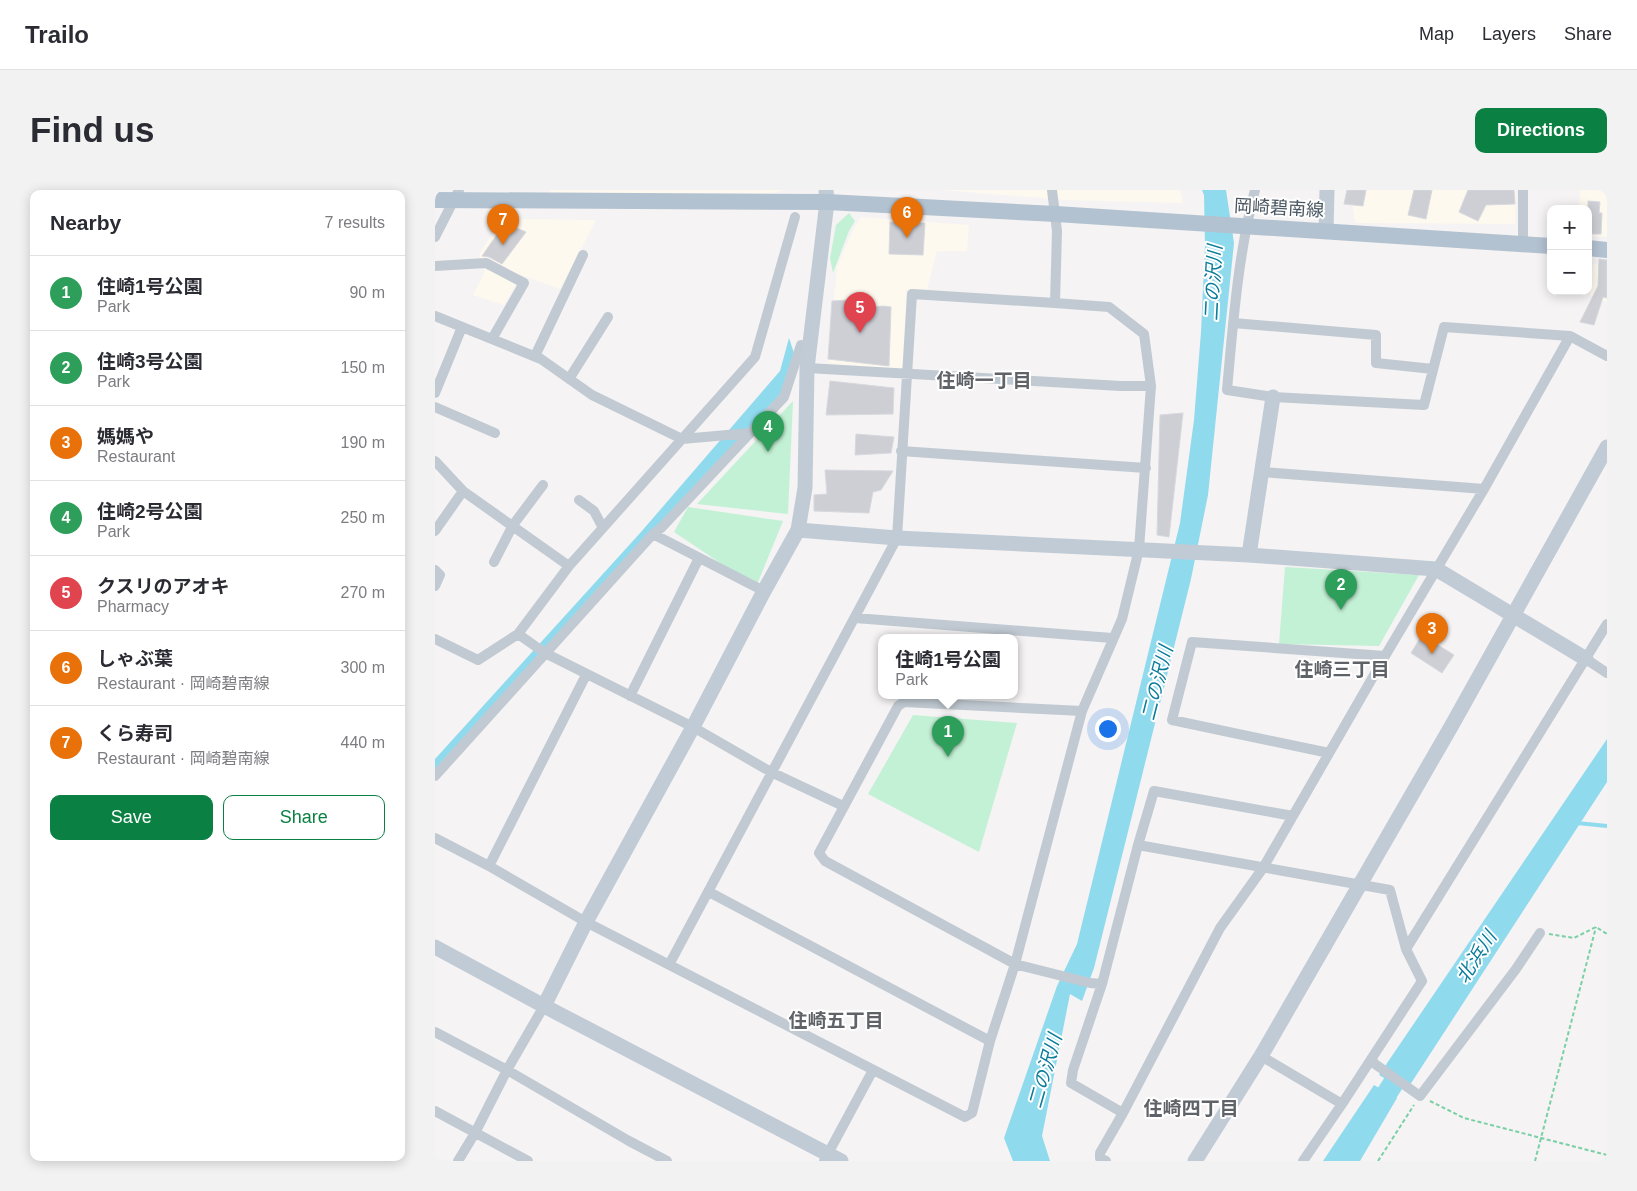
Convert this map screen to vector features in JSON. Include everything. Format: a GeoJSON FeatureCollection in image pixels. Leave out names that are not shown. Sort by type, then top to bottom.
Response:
{"type":"FeatureCollection","features":[{"type":"Feature","properties":{"kind":"main road","name":"岡崎碧南線"},"geometry":{"type":"LineString","coordinates":[[435,200],[456,195],[826,196],[1055,214],[1246,227],[1326,230],[1547,246]]}},
{"type":"Feature","properties":{"kind":"main road"},"geometry":{"type":"LineString","coordinates":[[1592,248],[1607,250]]}},
{"type":"Feature","properties":{"kind":"street"},"geometry":{"type":"LineString","coordinates":[[1052,190],[1057,231],[1055,303]]}},
{"type":"Feature","properties":{"kind":"street"},"geometry":{"type":"LineString","coordinates":[[1255,190],[1246,227],[1233,324],[1227,390],[1273,397],[1424,406],[1444,327],[1570,336],[1607,356]]}},
{"type":"Feature","properties":{"kind":"street"},"geometry":{"type":"LineString","coordinates":[[1326,230],[1327,190]]}},
{"type":"Feature","properties":{"kind":"street"},"geometry":{"type":"LineString","coordinates":[[1523,190],[1523,245]]}},
{"type":"Feature","properties":{"kind":"street"},"geometry":{"type":"LineString","coordinates":[[435,237],[456,195]]}},
{"type":"Feature","properties":{"kind":"street"},"geometry":{"type":"LineString","coordinates":[[458,1161],[544,1006],[586,922],[693,727],[763,591],[798,530],[805,488],[807,368],[826,196]]}},
{"type":"Feature","properties":{"kind":"street"},"geometry":{"type":"LineString","coordinates":[[435,639],[478,660],[518,634],[569,566],[755,357],[795,217]]}},
{"type":"Feature","properties":{"kind":"street"},"geometry":{"type":"LineString","coordinates":[[535,356],[583,255]]}},
{"type":"Feature","properties":{"kind":"street"},"geometry":{"type":"LineString","coordinates":[[435,266],[486,263],[524,283],[492,339]]}},
{"type":"Feature","properties":{"kind":"street"},"geometry":{"type":"LineString","coordinates":[[435,838],[489,866],[586,922],[873,1070],[965,1117],[972,1113],[990,1041],[1015,964],[1082,711],[1121,619],[1139,549],[1151,386],[1144,334],[1109,307],[912,294],[897,538],[670,964]]}},
{"type":"Feature","properties":{"kind":"street"},"geometry":{"type":"LineString","coordinates":[[435,316],[535,356],[592,395],[682,439],[746,434]]}},
{"type":"Feature","properties":{"kind":"street"},"geometry":{"type":"LineString","coordinates":[[569,379],[608,317]]}},
{"type":"Feature","properties":{"kind":"street"},"geometry":{"type":"LineString","coordinates":[[1233,324],[1376,335],[1376,363],[1433,369]]}},
{"type":"Feature","properties":{"kind":"street"},"geometry":{"type":"LineString","coordinates":[[435,393],[462,327]]}},
{"type":"Feature","properties":{"kind":"street"},"geometry":{"type":"LineString","coordinates":[[1106,1161],[1100,1158],[1099,1153],[1123,1113],[1220,928],[1263,868],[1570,336]]}},
{"type":"Feature","properties":{"kind":"street"},"geometry":{"type":"LineString","coordinates":[[435,776],[653,534],[661,528],[746,434],[784,397],[801,345]]}},
{"type":"Feature","properties":{"kind":"street"},"geometry":{"type":"LineString","coordinates":[[807,368],[1121,386],[1151,386]]}},
{"type":"Feature","properties":{"kind":"street"},"geometry":{"type":"LineString","coordinates":[[1249,555],[1273,397]]}},
{"type":"Feature","properties":{"kind":"street"},"geometry":{"type":"LineString","coordinates":[[435,407],[495,433]]}},
{"type":"Feature","properties":{"kind":"street"},"geometry":{"type":"LineString","coordinates":[[1195,1161],[1261,1056],[1452,725],[1607,447]]}},
{"type":"Feature","properties":{"kind":"street"},"geometry":{"type":"LineString","coordinates":[[901,451],[1145,468]]}},
{"type":"Feature","properties":{"kind":"street"},"geometry":{"type":"LineString","coordinates":[[435,461],[463,491],[569,566]]}},
{"type":"Feature","properties":{"kind":"street"},"geometry":{"type":"LineString","coordinates":[[1262,472],[1484,488]]}},
{"type":"Feature","properties":{"kind":"street"},"geometry":{"type":"LineString","coordinates":[[494,562],[513,526],[543,485]]}},
{"type":"Feature","properties":{"kind":"street"},"geometry":{"type":"LineString","coordinates":[[435,531],[463,491]]}},
{"type":"Feature","properties":{"kind":"street"},"geometry":{"type":"LineString","coordinates":[[579,500],[594,511],[603,528]]}},
{"type":"Feature","properties":{"kind":"street"},"geometry":{"type":"LineString","coordinates":[[798,530],[897,538],[1249,555],[1436,569],[1607,674]]}},
{"type":"Feature","properties":{"kind":"street"},"geometry":{"type":"LineString","coordinates":[[653,534],[763,591]]}},
{"type":"Feature","properties":{"kind":"street"},"geometry":{"type":"LineString","coordinates":[[629,696],[699,558]]}},
{"type":"Feature","properties":{"kind":"street"},"geometry":{"type":"LineString","coordinates":[[435,570],[440,575],[435,586]]}},
{"type":"Feature","properties":{"kind":"street"},"geometry":{"type":"LineString","coordinates":[[855,618],[1112,638]]}},
{"type":"Feature","properties":{"kind":"street"},"geometry":{"type":"LineString","coordinates":[[1406,949],[1607,624]]}},
{"type":"Feature","properties":{"kind":"street"},"geometry":{"type":"LineString","coordinates":[[518,634],[545,653],[586,675],[693,727],[771,772],[843,806]]}},
{"type":"Feature","properties":{"kind":"street"},"geometry":{"type":"LineString","coordinates":[[1329,753],[1172,720],[1192,642],[1385,656]]}},
{"type":"Feature","properties":{"kind":"street"},"geometry":{"type":"LineString","coordinates":[[489,866],[586,675]]}},
{"type":"Feature","properties":{"kind":"street"},"geometry":{"type":"LineString","coordinates":[[1082,711],[904,702],[898,706],[819,853],[825,862],[1015,964],[1102,984]]}},
{"type":"Feature","properties":{"kind":"street"},"geometry":{"type":"LineString","coordinates":[[1123,1113],[1071,1083],[1102,984],[1137,845],[1154,791],[1293,816]]}},
{"type":"Feature","properties":{"kind":"street"},"geometry":{"type":"LineString","coordinates":[[1137,845],[1390,890],[1406,949],[1422,981],[1373,1061],[1303,1161]]}},
{"type":"Feature","properties":{"kind":"street"},"geometry":{"type":"LineString","coordinates":[[709,892],[990,1041]]}},
{"type":"Feature","properties":{"kind":"street"},"geometry":{"type":"LineString","coordinates":[[1373,1061],[1420,1096],[1516,969],[1540,933]]}},
{"type":"Feature","properties":{"kind":"street"},"geometry":{"type":"LineString","coordinates":[[435,947],[825,1157],[841,1161]]}},
{"type":"Feature","properties":{"kind":"street"},"geometry":{"type":"LineString","coordinates":[[435,1032],[507,1070],[667,1161]]}},
{"type":"Feature","properties":{"kind":"street"},"geometry":{"type":"LineString","coordinates":[[1261,1056],[1342,1104]]}},
{"type":"Feature","properties":{"kind":"street"},"geometry":{"type":"LineString","coordinates":[[825,1157],[873,1070]]}},
{"type":"Feature","properties":{"kind":"street"},"geometry":{"type":"LineString","coordinates":[[435,1111],[528,1161]]}},
{"type":"Feature","properties":{"kind":"path"},"geometry":{"type":"LineString","coordinates":[[1540,933],[1574,938],[1596,927]]}},
{"type":"Feature","properties":{"kind":"path"},"geometry":{"type":"LineString","coordinates":[[1596,927],[1607,934]]}},
{"type":"Feature","properties":{"kind":"path"},"geometry":{"type":"LineString","coordinates":[[1535,1161],[1596,927]]}},
{"type":"Feature","properties":{"kind":"path"},"geometry":{"type":"LineString","coordinates":[[1379,1161],[1420,1096],[1464,1118],[1607,1155]]}},
{"type":"Feature","properties":{"kind":"shaded area"},"geometry":{"type":"Polygon","coordinates":[[[551,190],[785,190],[773,193],[549,193],[551,190]]]}},
{"type":"Feature","properties":{"kind":"shaded area"},"geometry":{"type":"Polygon","coordinates":[[[943,190],[1180,190],[1183,203],[1065,200],[943,190]]]}},
{"type":"Feature","properties":{"kind":"shaded area"},"geometry":{"type":"Polygon","coordinates":[[[1350,190],[1516,190],[1515,224],[1355,223],[1350,190]]]}},
{"type":"Feature","properties":{"kind":"shaded area"},"geometry":{"type":"Polygon","coordinates":[[[1580,190],[1607,190],[1607,237],[1592,236],[1592,205],[1579,205],[1580,190]]]}},
{"type":"Feature","properties":{"kind":"shaded area"},"geometry":{"type":"Polygon","coordinates":[[[861,217],[969,225],[967,251],[937,251],[927,289],[906,290],[904,371],[828,363],[837,266],[861,217]]]}},
{"type":"Feature","properties":{"kind":"shaded area"},"geometry":{"type":"Polygon","coordinates":[[[502,219],[596,220],[560,289],[521,275],[504,305],[473,295],[485,271],[479,254],[502,219]]]}},
{"type":"Feature","properties":{"kind":"shaded area"},"geometry":{"type":"Polygon","coordinates":[[[1593,264],[1607,264],[1607,302],[1590,296],[1592,295],[1593,264]]]}},
{"type":"Feature","properties":{"kind":"green space"},"geometry":{"type":"Polygon","coordinates":[[[849,213],[855,221],[849,231],[833,273],[830,258],[836,225],[849,213]]]}},
{"type":"Feature","properties":{"kind":"green space"},"geometry":{"type":"Polygon","coordinates":[[[793,401],[788,514],[697,504],[793,401]]]}},
{"type":"Feature","properties":{"kind":"green space"},"geometry":{"type":"Polygon","coordinates":[[[688,507],[783,521],[756,587],[674,532],[688,507]]]}},
{"type":"Feature","properties":{"kind":"green space"},"geometry":{"type":"Polygon","coordinates":[[[1285,567],[1419,575],[1379,646],[1279,644],[1285,567]]]}},
{"type":"Feature","properties":{"kind":"green space"},"geometry":{"type":"Polygon","coordinates":[[[913,715],[1017,723],[979,852],[868,794],[913,715]]]}},
{"type":"Feature","properties":{"kind":"water","name":"二の沢川"},"geometry":{"type":"Polygon","coordinates":[[[1202,190],[1226,190],[1234,243],[1208,495],[1191,579],[1094,968],[1082,1001],[1070,994],[1042,1136],[1050,1161],[1013,1161],[1004,1138],[1057,986],[1077,944],[1180,523],[1194,420],[1201,332],[1205,246],[1204,195],[1202,190]]]}},
{"type":"Feature","properties":{"kind":"water"},"geometry":{"type":"Polygon","coordinates":[[[789,338],[794,353],[782,392],[435,771],[435,759],[641,532],[780,371],[789,338]]]}},
{"type":"Feature","properties":{"kind":"water","name":"北浜川"},"geometry":{"type":"Polygon","coordinates":[[[1607,739],[1607,782],[1406,1091],[1379,1075],[1607,739]]]}},
{"type":"Feature","properties":{"kind":"water"},"geometry":{"type":"Polygon","coordinates":[[[1374,1085],[1397,1098],[1360,1161],[1323,1161],[1374,1085]]]}},
{"type":"Feature","properties":{"kind":"building"},"geometry":{"type":"Polygon","coordinates":[[[1347,190],[1366,190],[1363,206],[1344,204],[1347,190]]]}},
{"type":"Feature","properties":{"kind":"building"},"geometry":{"type":"Polygon","coordinates":[[[1414,190],[1432,190],[1426,219],[1408,215],[1414,190]]]}},
{"type":"Feature","properties":{"kind":"building"},"geometry":{"type":"Polygon","coordinates":[[[1468,190],[1514,190],[1515,204],[1486,205],[1478,221],[1459,212],[1468,190]]]}},
{"type":"Feature","properties":{"kind":"building"},"geometry":{"type":"Polygon","coordinates":[[[1588,201],[1600,202],[1599,213],[1602,213],[1601,234],[1592,234],[1592,205],[1588,205],[1588,201]]]}},
{"type":"Feature","properties":{"kind":"building"},"geometry":{"type":"Polygon","coordinates":[[[890,222],[925,223],[923,255],[889,254],[890,222]]]}},
{"type":"Feature","properties":{"kind":"building"},"geometry":{"type":"Polygon","coordinates":[[[505,223],[526,232],[502,264],[489,257],[482,256],[505,223]]]}},
{"type":"Feature","properties":{"kind":"building"},"geometry":{"type":"Polygon","coordinates":[[[1599,259],[1607,260],[1607,298],[1603,297],[1594,325],[1580,322],[1598,286],[1599,259]]]}},
{"type":"Feature","properties":{"kind":"building"},"geometry":{"type":"Polygon","coordinates":[[[865,299],[866,308],[891,307],[889,366],[828,359],[832,301],[865,299]]]}},
{"type":"Feature","properties":{"kind":"building"},"geometry":{"type":"Polygon","coordinates":[[[830,381],[894,388],[893,414],[826,415],[830,381]]]}},
{"type":"Feature","properties":{"kind":"building"},"geometry":{"type":"Polygon","coordinates":[[[1183,413],[1169,537],[1157,535],[1160,415],[1183,413]]]}},
{"type":"Feature","properties":{"kind":"building"},"geometry":{"type":"Polygon","coordinates":[[[856,434],[894,437],[891,453],[855,455],[856,434]]]}},
{"type":"Feature","properties":{"kind":"building"},"geometry":{"type":"Polygon","coordinates":[[[825,470],[893,471],[881,490],[873,492],[869,513],[814,511],[814,495],[827,494],[825,470]]]}},
{"type":"Feature","properties":{"kind":"building"},"geometry":{"type":"Polygon","coordinates":[[[1422,635],[1454,655],[1442,673],[1411,653],[1422,635]]]}},
{"type":"Feature","properties":{"kind":"waterway"},"geometry":{"type":"LineString","coordinates":[[1577,823],[1607,826]]}},
{"type":"Feature","properties":{"kind":"waterway","name":"北浜川"},"geometry":{"type":"LineString","coordinates":[[1344,1161],[1408,1060]]}},
{"type":"Feature","properties":{"kind":"place","name":"しゃぶ葉"},"geometry":{"type":"Point","coordinates":[907,238]}},
{"type":"Feature","properties":{"kind":"place","name":"くら寿司"},"geometry":{"type":"Point","coordinates":[503,245]}},
{"type":"Feature","properties":{"kind":"place","name":"クスリのアオキ"},"geometry":{"type":"Point","coordinates":[860,333]}},
{"type":"Feature","properties":{"kind":"place","name":"住崎2号公園"},"geometry":{"type":"Point","coordinates":[768,452]}},
{"type":"Feature","properties":{"kind":"place","name":"住崎3号公園"},"geometry":{"type":"Point","coordinates":[1341,610]}},
{"type":"Feature","properties":{"kind":"place","name":"媽媽や"},"geometry":{"type":"Point","coordinates":[1432,654]}},
{"type":"Feature","properties":{"kind":"place","name":"住崎1号公園"},"geometry":{"type":"Point","coordinates":[948,757]}},
{"type":"Feature","properties":{"kind":"district","name":"住崎一丁目"},"geometry":{"type":"Point","coordinates":[984,380]}},
{"type":"Feature","properties":{"kind":"district","name":"住崎三丁目"},"geometry":{"type":"Point","coordinates":[1342,669]}},
{"type":"Feature","properties":{"kind":"district","name":"住崎五丁目"},"geometry":{"type":"Point","coordinates":[836,1020]}},
{"type":"Feature","properties":{"kind":"district","name":"住崎四丁目"},"geometry":{"type":"Point","coordinates":[1191,1108]}}]}
